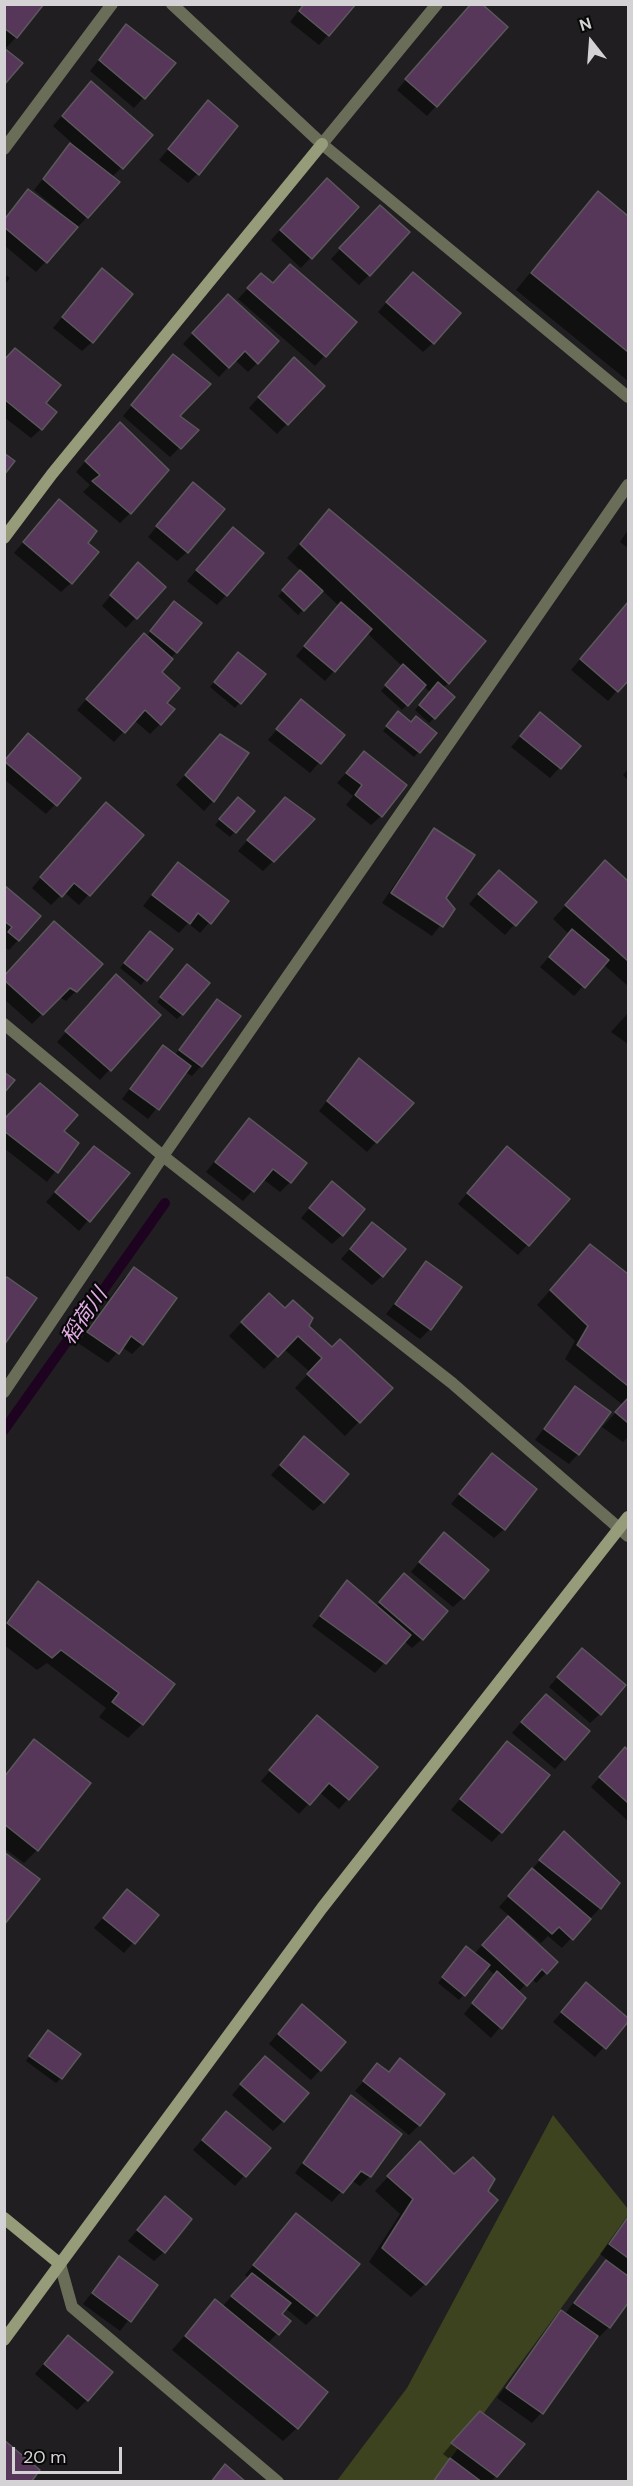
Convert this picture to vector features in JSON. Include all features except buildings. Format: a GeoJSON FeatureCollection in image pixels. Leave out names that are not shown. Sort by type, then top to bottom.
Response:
{"type":"FeatureCollection","features":[{"type":"Feature","properties":{"kind":"street"},"geometry":{"type":"LineString","coordinates":[[4,149],[112,4]]}},
{"type":"Feature","properties":{"kind":"street"},"geometry":{"type":"LineString","coordinates":[[172,4],[322,144],[628,397]]}},
{"type":"Feature","properties":{"kind":"street"},"geometry":{"type":"LineString","coordinates":[[4,538],[52,474],[437,4]]}},
{"type":"Feature","properties":{"kind":"street"},"geometry":{"type":"LineString","coordinates":[[4,1392],[163,1156],[628,484]]}},
{"type":"Feature","properties":{"kind":"street"},"geometry":{"type":"LineString","coordinates":[[4,1024],[163,1156],[452,1383],[624,1532]]}},
{"type":"Feature","properties":{"kind":"street"},"geometry":{"type":"LineString","coordinates":[[4,2340],[322,1908],[624,1532],[628,1517]]}},
{"type":"Feature","properties":{"kind":"street"},"geometry":{"type":"LineString","coordinates":[[4,2218],[60,2264],[72,2307],[279,2481]]}},
{"type":"Feature","properties":{"kind":"green space"},"geometry":{"type":"Polygon","coordinates":[[[553,2115],[628,2209],[628,2217],[434,2481],[336,2482],[407,2388],[553,2115]]]}},
{"type":"Feature","properties":{"kind":"waterway","name":"稻荷川"},"geometry":{"type":"LineString","coordinates":[[4,1430],[165,1203]]}}]}
